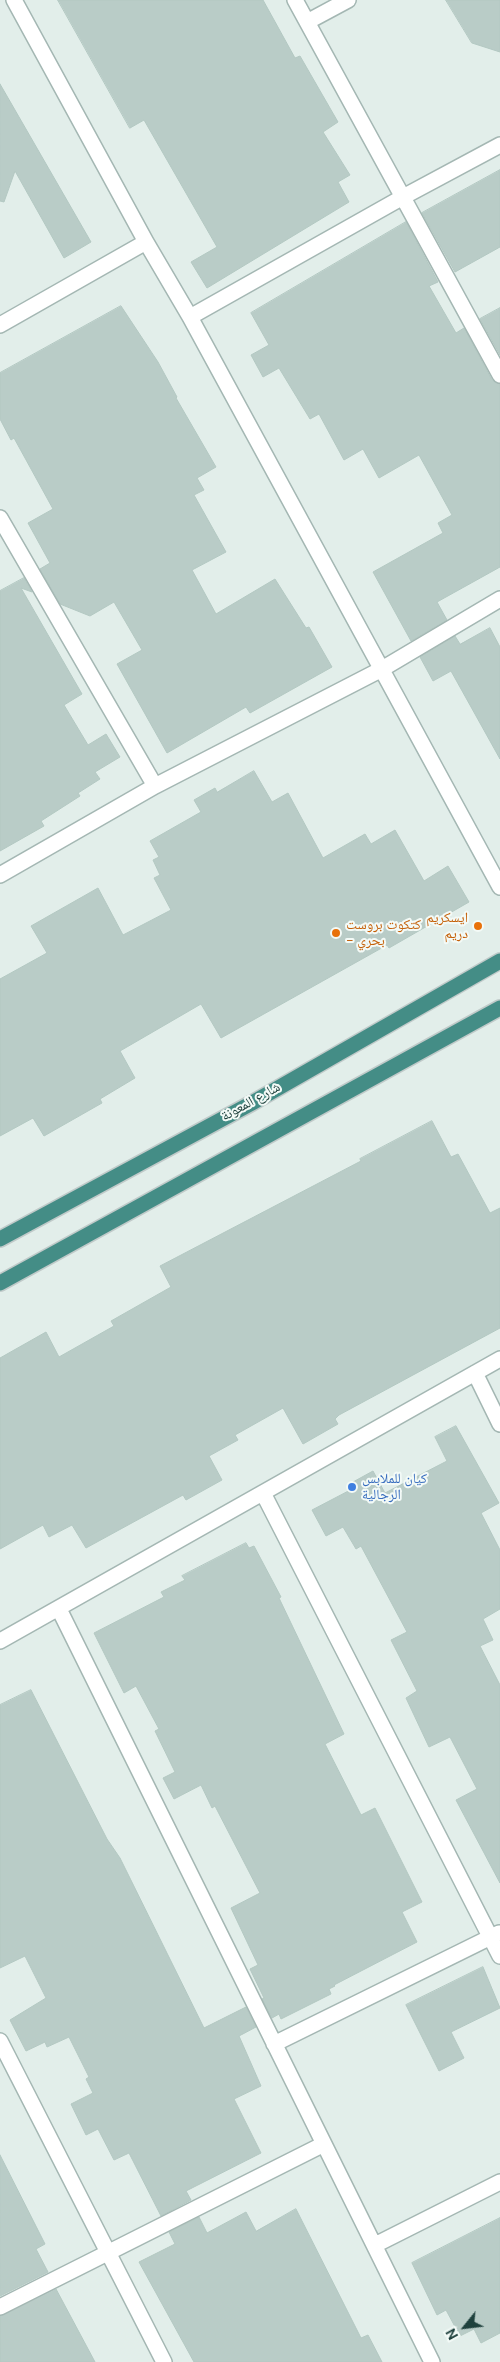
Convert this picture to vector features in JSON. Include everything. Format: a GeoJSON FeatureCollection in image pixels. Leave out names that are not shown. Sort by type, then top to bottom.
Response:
{"type":"FeatureCollection","features":[{"type":"Feature","properties":{"kind":"highway","name":"شارع المعونة"},"geometry":{"type":"LineString","coordinates":[[0,1239],[252,1103],[500,961]]}},
{"type":"Feature","properties":{"kind":"highway"},"geometry":{"type":"LineString","coordinates":[[0,1283],[500,1008]]}},
{"type":"Feature","properties":{"kind":"street"},"geometry":{"type":"LineString","coordinates":[[14,0],[146,242],[190,317],[500,887]]}},
{"type":"Feature","properties":{"kind":"street"},"geometry":{"type":"LineString","coordinates":[[295,0],[500,375]]}},
{"type":"Feature","properties":{"kind":"street"},"geometry":{"type":"LineString","coordinates":[[307,22],[348,0]]}},
{"type":"Feature","properties":{"kind":"street"},"geometry":{"type":"LineString","coordinates":[[190,317],[403,197],[500,145]]}},
{"type":"Feature","properties":{"kind":"street"},"geometry":{"type":"LineString","coordinates":[[0,326],[146,242]]}},
{"type":"Feature","properties":{"kind":"street"},"geometry":{"type":"LineString","coordinates":[[0,518],[155,786]]}},
{"type":"Feature","properties":{"kind":"street"},"geometry":{"type":"LineString","coordinates":[[0,875],[155,786],[382,669],[500,599]]}},
{"type":"Feature","properties":{"kind":"street"},"geometry":{"type":"LineString","coordinates":[[0,1641],[500,1359]]}},
{"type":"Feature","properties":{"kind":"street"},"geometry":{"type":"LineString","coordinates":[[476,1373],[500,1424]]}},
{"type":"Feature","properties":{"kind":"street"},"geometry":{"type":"LineString","coordinates":[[263,1493],[495,1934],[500,1956]]}},
{"type":"Feature","properties":{"kind":"street"},"geometry":{"type":"LineString","coordinates":[[59,1609],[432,2362]]}},
{"type":"Feature","properties":{"kind":"street"},"geometry":{"type":"LineString","coordinates":[[274,2044],[495,1934]]}},
{"type":"Feature","properties":{"kind":"street"},"geometry":{"type":"LineString","coordinates":[[0,2041],[164,2362]]}},
{"type":"Feature","properties":{"kind":"street"},"geometry":{"type":"LineString","coordinates":[[0,2307],[324,2144]]}},
{"type":"Feature","properties":{"kind":"street"},"geometry":{"type":"LineString","coordinates":[[375,2245],[500,2182]]}},
{"type":"Feature","properties":{"kind":"building"},"geometry":{"type":"Polygon","coordinates":[[[58,0],[263,0],[295,58],[300,56],[338,122],[323,132],[350,175],[338,182],[349,202],[207,288],[191,262],[217,247],[144,120],[130,128],[58,0]]]}},
{"type":"Feature","properties":{"kind":"building"},"geometry":{"type":"Polygon","coordinates":[[[446,0],[500,0],[500,52],[472,43],[446,0]]]}},
{"type":"Feature","properties":{"kind":"building"},"geometry":{"type":"Polygon","coordinates":[[[0,84],[91,242],[64,258],[15,171],[4,202],[0,201],[0,84]]]}},
{"type":"Feature","properties":{"kind":"building"},"geometry":{"type":"Polygon","coordinates":[[[500,170],[500,247],[455,272],[422,213],[500,170]]]}},
{"type":"Feature","properties":{"kind":"building"},"geometry":{"type":"Polygon","coordinates":[[[406,222],[438,282],[429,286],[456,333],[464,328],[492,380],[500,384],[500,567],[437,602],[447,620],[411,641],[373,572],[443,533],[438,523],[452,515],[419,455],[379,478],[363,449],[344,460],[319,414],[310,419],[279,368],[263,377],[251,355],[269,345],[251,313],[406,222]]]}},
{"type":"Feature","properties":{"kind":"building"},"geometry":{"type":"Polygon","coordinates":[[[121,306],[158,362],[176,398],[216,467],[197,478],[204,490],[194,495],[226,552],[192,570],[216,614],[275,579],[306,628],[309,627],[332,667],[250,713],[246,707],[167,753],[117,664],[142,650],[114,602],[90,616],[60,604],[40,569],[50,563],[28,523],[53,509],[14,438],[11,440],[0,419],[0,373],[121,306]]]}},
{"type":"Feature","properties":{"kind":"building"},"geometry":{"type":"Polygon","coordinates":[[[500,308],[500,355],[480,319],[500,308]]]}},
{"type":"Feature","properties":{"kind":"building"},"geometry":{"type":"Polygon","coordinates":[[[24,578],[32,592],[21,588],[82,694],[64,705],[88,745],[106,734],[120,757],[95,772],[100,779],[78,793],[80,796],[41,821],[44,826],[0,851],[0,591],[24,578]]]}},
{"type":"Feature","properties":{"kind":"building"},"geometry":{"type":"Polygon","coordinates":[[[490,628],[500,647],[500,759],[451,671],[433,681],[420,657],[455,636],[460,644],[490,628]]]}},
{"type":"Feature","properties":{"kind":"building"},"geometry":{"type":"Polygon","coordinates":[[[254,771],[272,802],[288,793],[323,858],[365,834],[371,844],[395,830],[424,881],[448,866],[469,902],[389,948],[387,945],[221,1038],[201,1004],[120,1051],[135,1078],[100,1099],[102,1103],[44,1136],[33,1118],[0,1136],[0,979],[47,953],[31,926],[98,888],[123,935],[171,910],[154,878],[160,875],[153,860],[159,857],[150,841],[201,812],[194,800],[215,788],[217,792],[254,771]]]}},
{"type":"Feature","properties":{"kind":"building"},"geometry":{"type":"Polygon","coordinates":[[[432,1121],[451,1157],[458,1154],[490,1213],[500,1208],[500,1328],[339,1415],[335,1419],[338,1424],[303,1444],[283,1408],[235,1435],[238,1440],[209,1456],[222,1480],[186,1500],[183,1495],[86,1548],[72,1525],[49,1537],[43,1525],[0,1549],[0,1358],[46,1332],[59,1357],[114,1326],[111,1321],[171,1287],[160,1266],[361,1161],[360,1159],[432,1121]]]}},
{"type":"Feature","properties":{"kind":"building"},"geometry":{"type":"Polygon","coordinates":[[[456,1426],[499,1503],[481,1513],[500,1550],[500,1609],[483,1619],[493,1640],[480,1646],[500,1685],[500,1883],[456,1800],[477,1789],[450,1737],[429,1747],[406,1698],[417,1691],[391,1640],[407,1632],[361,1546],[356,1549],[343,1527],[326,1536],[312,1510],[356,1487],[353,1482],[373,1471],[385,1493],[447,1461],[435,1437],[456,1426]]]}},
{"type":"Feature","properties":{"kind":"building"},"geometry":{"type":"Polygon","coordinates":[[[246,1543],[249,1548],[254,1546],[281,1597],[279,1598],[344,1734],[325,1744],[361,1815],[375,1808],[422,1902],[402,1912],[417,1942],[334,1985],[329,1989],[331,1994],[281,2019],[279,2014],[272,2018],[262,1999],[264,1998],[250,1969],[258,1965],[231,1908],[260,1893],[215,1806],[212,1808],[201,1785],[174,1799],[163,1778],[175,1772],[155,1731],[159,1729],[136,1686],[124,1693],[94,1633],[164,1597],[161,1592],[185,1580],[182,1576],[246,1543]]]}},
{"type":"Feature","properties":{"kind":"building"},"geometry":{"type":"Polygon","coordinates":[[[31,1690],[107,1839],[120,1858],[204,2028],[246,2007],[256,2027],[239,2036],[261,2086],[234,2099],[261,2153],[186,2191],[191,2200],[161,2216],[129,2153],[114,2160],[98,2129],[86,2135],[71,2104],[93,2093],[86,2079],[89,2077],[69,2037],[47,2047],[45,2042],[26,2051],[10,2020],[46,1998],[25,1956],[0,1968],[0,1705],[31,1690]]]}},
{"type":"Feature","properties":{"kind":"building"},"geometry":{"type":"Polygon","coordinates":[[[483,1967],[500,2008],[451,2032],[464,2058],[439,2071],[406,2005],[483,1967]]]}},
{"type":"Feature","properties":{"kind":"building"},"geometry":{"type":"Polygon","coordinates":[[[0,2155],[45,2244],[36,2249],[48,2272],[0,2296],[0,2155]]]}},
{"type":"Feature","properties":{"kind":"building"},"geometry":{"type":"Polygon","coordinates":[[[296,2209],[361,2338],[368,2335],[382,2362],[194,2362],[139,2262],[175,2244],[169,2232],[199,2217],[207,2233],[246,2212],[256,2231],[296,2209]]]}},
{"type":"Feature","properties":{"kind":"building"},"geometry":{"type":"Polygon","coordinates":[[[500,2218],[500,2333],[481,2343],[474,2329],[460,2336],[446,2310],[437,2315],[412,2263],[500,2218]]]}},
{"type":"Feature","properties":{"kind":"building"},"geometry":{"type":"Polygon","coordinates":[[[56,2289],[95,2362],[0,2362],[0,2316],[56,2289]]]}},
{"type":"Feature","properties":{"kind":"place","name":"ايسكريم دريم"},"geometry":{"type":"Point","coordinates":[478,926]}},
{"type":"Feature","properties":{"kind":"place","name":"كتكوت بروست - بحري"},"geometry":{"type":"Point","coordinates":[336,933]}},
{"type":"Feature","properties":{"kind":"place","name":"كيان للملابس الرجالية"},"geometry":{"type":"Point","coordinates":[352,1487]}}]}
